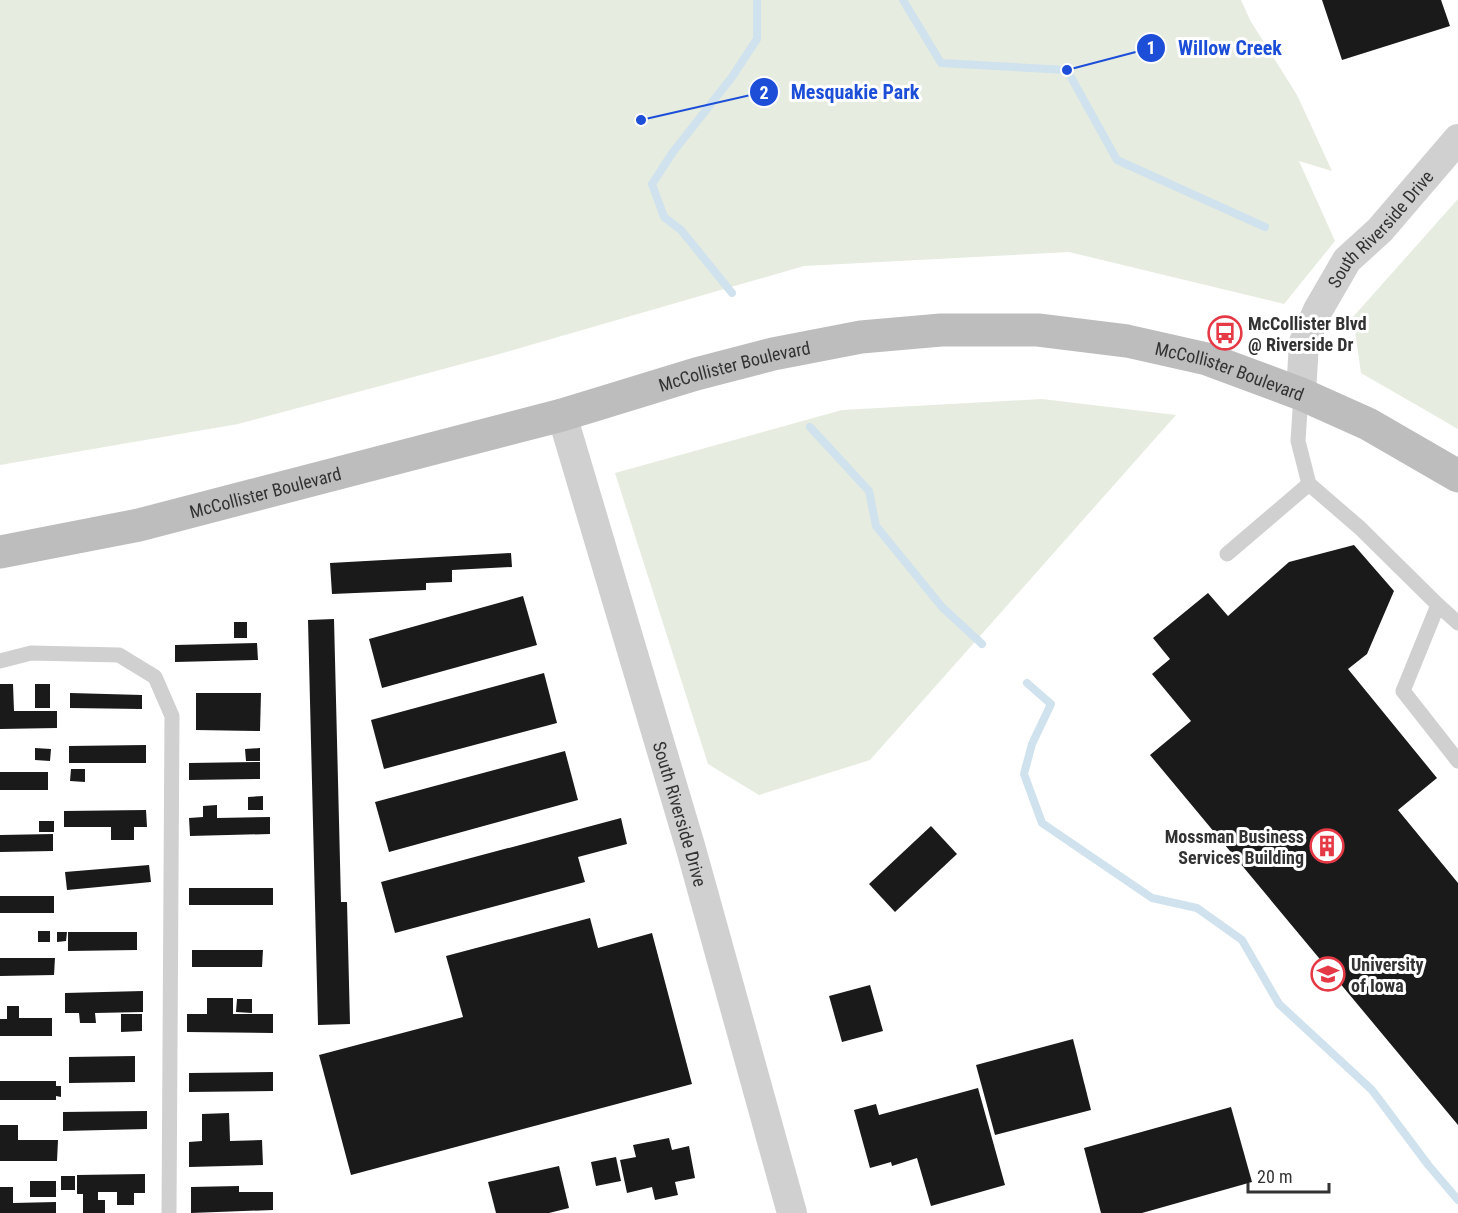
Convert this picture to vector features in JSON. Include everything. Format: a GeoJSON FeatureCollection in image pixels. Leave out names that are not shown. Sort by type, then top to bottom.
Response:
{"type":"FeatureCollection","features":[{"type":"Feature","properties":{"kind":"main road","name":"McCollister Boulevard"},"geometry":{"type":"LineString","coordinates":[[0,552],[139,525],[562,415],[696,374],[773,354],[861,337],[941,330],[1038,330],[1127,341],[1207,359],[1301,394],[1368,424],[1458,476]]}},
{"type":"Feature","properties":{"kind":"street","name":"South Riverside Drive"},"geometry":{"type":"LineString","coordinates":[[1301,394],[1304,342],[1318,310],[1347,260],[1380,230],[1458,139]]}},
{"type":"Feature","properties":{"kind":"street","name":"South Riverside Drive"},"geometry":{"type":"LineString","coordinates":[[562,415],[692,849],[792,1213]]}},
{"type":"Feature","properties":{"kind":"lane"},"geometry":{"type":"LineString","coordinates":[[1301,394],[1298,441],[1310,484],[1360,528],[1458,623]]}},
{"type":"Feature","properties":{"kind":"lane"},"geometry":{"type":"LineString","coordinates":[[1227,554],[1310,484]]}},
{"type":"Feature","properties":{"kind":"lane"},"geometry":{"type":"LineString","coordinates":[[1438,605],[1403,691],[1458,761]]}},
{"type":"Feature","properties":{"kind":"lane"},"geometry":{"type":"LineString","coordinates":[[0,661],[31,653],[119,655],[155,676],[172,716],[169,1213]]}},
{"type":"Feature","properties":{"kind":"shaded area"},"geometry":{"type":"Polygon","coordinates":[[[0,0],[1241,0],[1250,20],[1297,95],[1332,171],[1299,161],[1335,241],[1284,304],[1069,252],[804,266],[503,353],[238,424],[0,465],[0,0]]]}},
{"type":"Feature","properties":{"kind":"shaded area"},"geometry":{"type":"Polygon","coordinates":[[[1458,199],[1458,429],[1361,373],[1353,317],[1458,199]]]}},
{"type":"Feature","properties":{"kind":"shaded area"},"geometry":{"type":"Polygon","coordinates":[[[1042,399],[1176,415],[870,760],[759,795],[708,764],[615,473],[842,410],[1042,399]]]}},
{"type":"Feature","properties":{"kind":"building"},"geometry":{"type":"Polygon","coordinates":[[[1322,0],[1441,0],[1450,26],[1342,60],[1322,0]]]}},
{"type":"Feature","properties":{"kind":"building","name":"Mossman Business Services Building"},"geometry":{"type":"Polygon","coordinates":[[[1354,545],[1394,591],[1367,654],[1348,669],[1437,778],[1398,810],[1458,883],[1458,1125],[1150,755],[1191,721],[1152,674],[1170,659],[1153,638],[1208,593],[1228,616],[1289,562],[1354,545]]]}},
{"type":"Feature","properties":{"kind":"building"},"geometry":{"type":"Polygon","coordinates":[[[511,553],[512,567],[452,570],[452,582],[426,583],[426,590],[332,594],[330,563],[511,553]]]}},
{"type":"Feature","properties":{"kind":"building"},"geometry":{"type":"Polygon","coordinates":[[[523,596],[537,645],[382,688],[369,639],[523,596]]]}},
{"type":"Feature","properties":{"kind":"building"},"geometry":{"type":"Polygon","coordinates":[[[334,619],[341,902],[347,902],[350,1024],[318,1025],[308,620],[334,619]]]}},
{"type":"Feature","properties":{"kind":"building"},"geometry":{"type":"Polygon","coordinates":[[[234,622],[247,622],[247,638],[234,638],[234,622]]]}},
{"type":"Feature","properties":{"kind":"building"},"geometry":{"type":"Polygon","coordinates":[[[257,643],[258,660],[175,662],[175,645],[257,643]]]}},
{"type":"Feature","properties":{"kind":"building"},"geometry":{"type":"Polygon","coordinates":[[[544,673],[557,723],[384,769],[371,720],[544,673]]]}},
{"type":"Feature","properties":{"kind":"building"},"geometry":{"type":"Polygon","coordinates":[[[0,684],[13,684],[14,711],[57,711],[57,728],[0,729],[0,684]]]}},
{"type":"Feature","properties":{"kind":"building"},"geometry":{"type":"Polygon","coordinates":[[[35,684],[50,684],[50,708],[35,708],[35,684]]]}},
{"type":"Feature","properties":{"kind":"building"},"geometry":{"type":"Polygon","coordinates":[[[70,693],[142,695],[142,709],[70,708],[70,693]]]}},
{"type":"Feature","properties":{"kind":"building"},"geometry":{"type":"Polygon","coordinates":[[[196,693],[261,693],[260,731],[196,730],[196,693]]]}},
{"type":"Feature","properties":{"kind":"building"},"geometry":{"type":"Polygon","coordinates":[[[146,745],[146,763],[69,763],[69,746],[146,745]]]}},
{"type":"Feature","properties":{"kind":"building"},"geometry":{"type":"Polygon","coordinates":[[[35,748],[51,749],[50,761],[35,760],[35,748]]]}},
{"type":"Feature","properties":{"kind":"building"},"geometry":{"type":"Polygon","coordinates":[[[260,748],[260,761],[246,761],[245,749],[260,748]]]}},
{"type":"Feature","properties":{"kind":"building"},"geometry":{"type":"Polygon","coordinates":[[[565,751],[578,800],[389,852],[375,802],[565,751]]]}},
{"type":"Feature","properties":{"kind":"building"},"geometry":{"type":"Polygon","coordinates":[[[260,762],[260,779],[189,780],[189,763],[260,762]]]}},
{"type":"Feature","properties":{"kind":"building"},"geometry":{"type":"Polygon","coordinates":[[[71,769],[85,769],[85,782],[70,781],[71,769]]]}},
{"type":"Feature","properties":{"kind":"building"},"geometry":{"type":"Polygon","coordinates":[[[0,772],[48,772],[48,790],[0,790],[0,772]]]}},
{"type":"Feature","properties":{"kind":"building"},"geometry":{"type":"Polygon","coordinates":[[[263,796],[263,810],[248,810],[248,797],[263,796]]]}},
{"type":"Feature","properties":{"kind":"building"},"geometry":{"type":"Polygon","coordinates":[[[217,805],[217,818],[270,817],[270,834],[190,836],[189,818],[203,817],[203,806],[217,805]]]}},
{"type":"Feature","properties":{"kind":"building"},"geometry":{"type":"Polygon","coordinates":[[[146,810],[147,827],[134,827],[134,840],[111,840],[111,827],[64,827],[64,811],[146,810]]]}},
{"type":"Feature","properties":{"kind":"building"},"geometry":{"type":"Polygon","coordinates":[[[621,818],[627,844],[578,857],[585,882],[395,933],[381,882],[621,818]]]}},
{"type":"Feature","properties":{"kind":"building"},"geometry":{"type":"Polygon","coordinates":[[[39,821],[54,821],[54,832],[39,832],[39,821]]]}},
{"type":"Feature","properties":{"kind":"building"},"geometry":{"type":"Polygon","coordinates":[[[931,826],[957,854],[895,912],[869,884],[931,826]]]}},
{"type":"Feature","properties":{"kind":"building"},"geometry":{"type":"Polygon","coordinates":[[[53,834],[53,851],[0,852],[0,835],[53,834]]]}},
{"type":"Feature","properties":{"kind":"building"},"geometry":{"type":"Polygon","coordinates":[[[149,865],[151,882],[67,890],[65,872],[149,865]]]}},
{"type":"Feature","properties":{"kind":"building"},"geometry":{"type":"Polygon","coordinates":[[[189,888],[273,888],[273,905],[189,905],[189,888]]]}},
{"type":"Feature","properties":{"kind":"building"},"geometry":{"type":"Polygon","coordinates":[[[0,896],[54,896],[54,913],[0,913],[0,896]]]}},
{"type":"Feature","properties":{"kind":"building"},"geometry":{"type":"Polygon","coordinates":[[[590,918],[598,948],[652,933],[692,1084],[351,1175],[319,1055],[463,1017],[446,956],[590,918]]]}},
{"type":"Feature","properties":{"kind":"building"},"geometry":{"type":"Polygon","coordinates":[[[38,931],[50,931],[50,942],[38,942],[38,931]]]}},
{"type":"Feature","properties":{"kind":"building"},"geometry":{"type":"Polygon","coordinates":[[[57,932],[67,932],[66,941],[57,942],[57,932]]]}},
{"type":"Feature","properties":{"kind":"building"},"geometry":{"type":"Polygon","coordinates":[[[68,932],[137,932],[137,950],[68,951],[68,932]]]}},
{"type":"Feature","properties":{"kind":"building"},"geometry":{"type":"Polygon","coordinates":[[[192,950],[263,950],[262,967],[192,967],[192,950]]]}},
{"type":"Feature","properties":{"kind":"building"},"geometry":{"type":"Polygon","coordinates":[[[0,958],[55,958],[54,975],[0,976],[0,958]]]}},
{"type":"Feature","properties":{"kind":"building"},"geometry":{"type":"Polygon","coordinates":[[[870,985],[883,1031],[842,1042],[829,996],[870,985]]]}},
{"type":"Feature","properties":{"kind":"building"},"geometry":{"type":"Polygon","coordinates":[[[143,991],[143,1012],[95,1013],[96,1023],[80,1023],[79,1013],[65,1013],[65,993],[143,991]]]}},
{"type":"Feature","properties":{"kind":"building"},"geometry":{"type":"Polygon","coordinates":[[[207,998],[233,998],[233,1014],[273,1014],[273,1033],[187,1032],[187,1014],[207,1014],[207,998]]]}},
{"type":"Feature","properties":{"kind":"building"},"geometry":{"type":"Polygon","coordinates":[[[237,999],[252,999],[252,1013],[236,1012],[237,999]]]}},
{"type":"Feature","properties":{"kind":"building"},"geometry":{"type":"Polygon","coordinates":[[[7,1006],[19,1006],[19,1018],[52,1018],[52,1036],[0,1036],[0,1019],[7,1019],[7,1006]]]}},
{"type":"Feature","properties":{"kind":"building"},"geometry":{"type":"Polygon","coordinates":[[[121,1014],[142,1014],[142,1031],[121,1032],[121,1014]]]}},
{"type":"Feature","properties":{"kind":"building"},"geometry":{"type":"Polygon","coordinates":[[[1073,1039],[1091,1110],[995,1135],[976,1065],[1073,1039]]]}},
{"type":"Feature","properties":{"kind":"building"},"geometry":{"type":"Polygon","coordinates":[[[135,1056],[135,1082],[69,1083],[69,1057],[135,1056]]]}},
{"type":"Feature","properties":{"kind":"building"},"geometry":{"type":"Polygon","coordinates":[[[273,1072],[273,1091],[189,1092],[189,1073],[273,1072]]]}},
{"type":"Feature","properties":{"kind":"building"},"geometry":{"type":"Polygon","coordinates":[[[0,1081],[56,1081],[56,1086],[61,1086],[61,1097],[56,1096],[56,1100],[0,1100],[0,1081]]]}},
{"type":"Feature","properties":{"kind":"building"},"geometry":{"type":"Polygon","coordinates":[[[978,1088],[1005,1185],[931,1206],[917,1158],[892,1166],[891,1162],[870,1168],[854,1110],[876,1104],[879,1115],[978,1088]]]}},
{"type":"Feature","properties":{"kind":"building"},"geometry":{"type":"Polygon","coordinates":[[[1231,1107],[1252,1182],[1142,1213],[1101,1213],[1084,1148],[1231,1107]]]}},
{"type":"Feature","properties":{"kind":"building"},"geometry":{"type":"Polygon","coordinates":[[[147,1111],[147,1129],[63,1131],[63,1112],[147,1111]]]}},
{"type":"Feature","properties":{"kind":"building"},"geometry":{"type":"Polygon","coordinates":[[[229,1113],[230,1141],[262,1140],[263,1165],[189,1167],[189,1142],[202,1141],[202,1114],[229,1113]]]}},
{"type":"Feature","properties":{"kind":"building"},"geometry":{"type":"Polygon","coordinates":[[[0,1125],[18,1125],[18,1140],[58,1140],[57,1161],[0,1161],[0,1125]]]}},
{"type":"Feature","properties":{"kind":"building"},"geometry":{"type":"Polygon","coordinates":[[[669,1138],[672,1150],[689,1146],[695,1178],[675,1182],[678,1195],[655,1200],[652,1187],[627,1193],[620,1160],[636,1157],[633,1145],[669,1138]]]}},
{"type":"Feature","properties":{"kind":"building"},"geometry":{"type":"Polygon","coordinates":[[[616,1157],[621,1181],[596,1186],[591,1162],[616,1157]]]}},
{"type":"Feature","properties":{"kind":"building"},"geometry":{"type":"Polygon","coordinates":[[[559,1166],[569,1208],[549,1213],[496,1213],[488,1182],[559,1166]]]}},
{"type":"Feature","properties":{"kind":"building"},"geometry":{"type":"Polygon","coordinates":[[[145,1174],[145,1193],[134,1193],[134,1205],[117,1205],[117,1192],[98,1192],[98,1200],[105,1200],[105,1213],[83,1213],[83,1194],[77,1194],[77,1175],[145,1174]]]}},
{"type":"Feature","properties":{"kind":"building"},"geometry":{"type":"Polygon","coordinates":[[[61,1176],[75,1176],[75,1190],[61,1190],[61,1176]]]}},
{"type":"Feature","properties":{"kind":"building"},"geometry":{"type":"Polygon","coordinates":[[[30,1181],[56,1181],[56,1197],[30,1197],[30,1181]]]}},
{"type":"Feature","properties":{"kind":"building"},"geometry":{"type":"Polygon","coordinates":[[[239,1186],[239,1192],[273,1192],[273,1210],[191,1213],[191,1187],[239,1186]]]}},
{"type":"Feature","properties":{"kind":"building"},"geometry":{"type":"Polygon","coordinates":[[[0,1187],[13,1187],[13,1203],[56,1202],[56,1213],[0,1213],[0,1187]]]}},
{"type":"Feature","properties":{"kind":"waterway"},"geometry":{"type":"LineString","coordinates":[[732,293],[681,230],[664,217],[652,184],[673,152],[732,77],[757,39],[757,0]]}},
{"type":"Feature","properties":{"kind":"waterway"},"geometry":{"type":"LineString","coordinates":[[903,0],[941,63],[1067,70],[1117,160],[1265,227]]}},
{"type":"Feature","properties":{"kind":"waterway"},"geometry":{"type":"LineString","coordinates":[[810,427],[869,491],[876,526],[942,607],[982,644]]}},
{"type":"Feature","properties":{"kind":"waterway"},"geometry":{"type":"LineString","coordinates":[[1027,683],[1051,704],[1032,744],[1024,774],[1042,823],[1152,898],[1197,908],[1242,940],[1279,1004],[1372,1090],[1429,1166],[1458,1200]]}},
{"type":"Feature","properties":{"kind":"place","name":"Willow Creek"},"geometry":{"type":"Point","coordinates":[1067,70]}},
{"type":"Feature","properties":{"kind":"place","name":"Mesquakie Park"},"geometry":{"type":"Point","coordinates":[641,120]}},
{"type":"Feature","properties":{"kind":"place","name":"McCollister Blvd @ Riverside Dr"},"geometry":{"type":"Point","coordinates":[1225,333]}},
{"type":"Feature","properties":{"kind":"place","name":"Mossman Business Services Building"},"geometry":{"type":"Point","coordinates":[1327,846]}},
{"type":"Feature","properties":{"kind":"place","name":"University of Iowa"},"geometry":{"type":"Point","coordinates":[1328,974]}}]}
